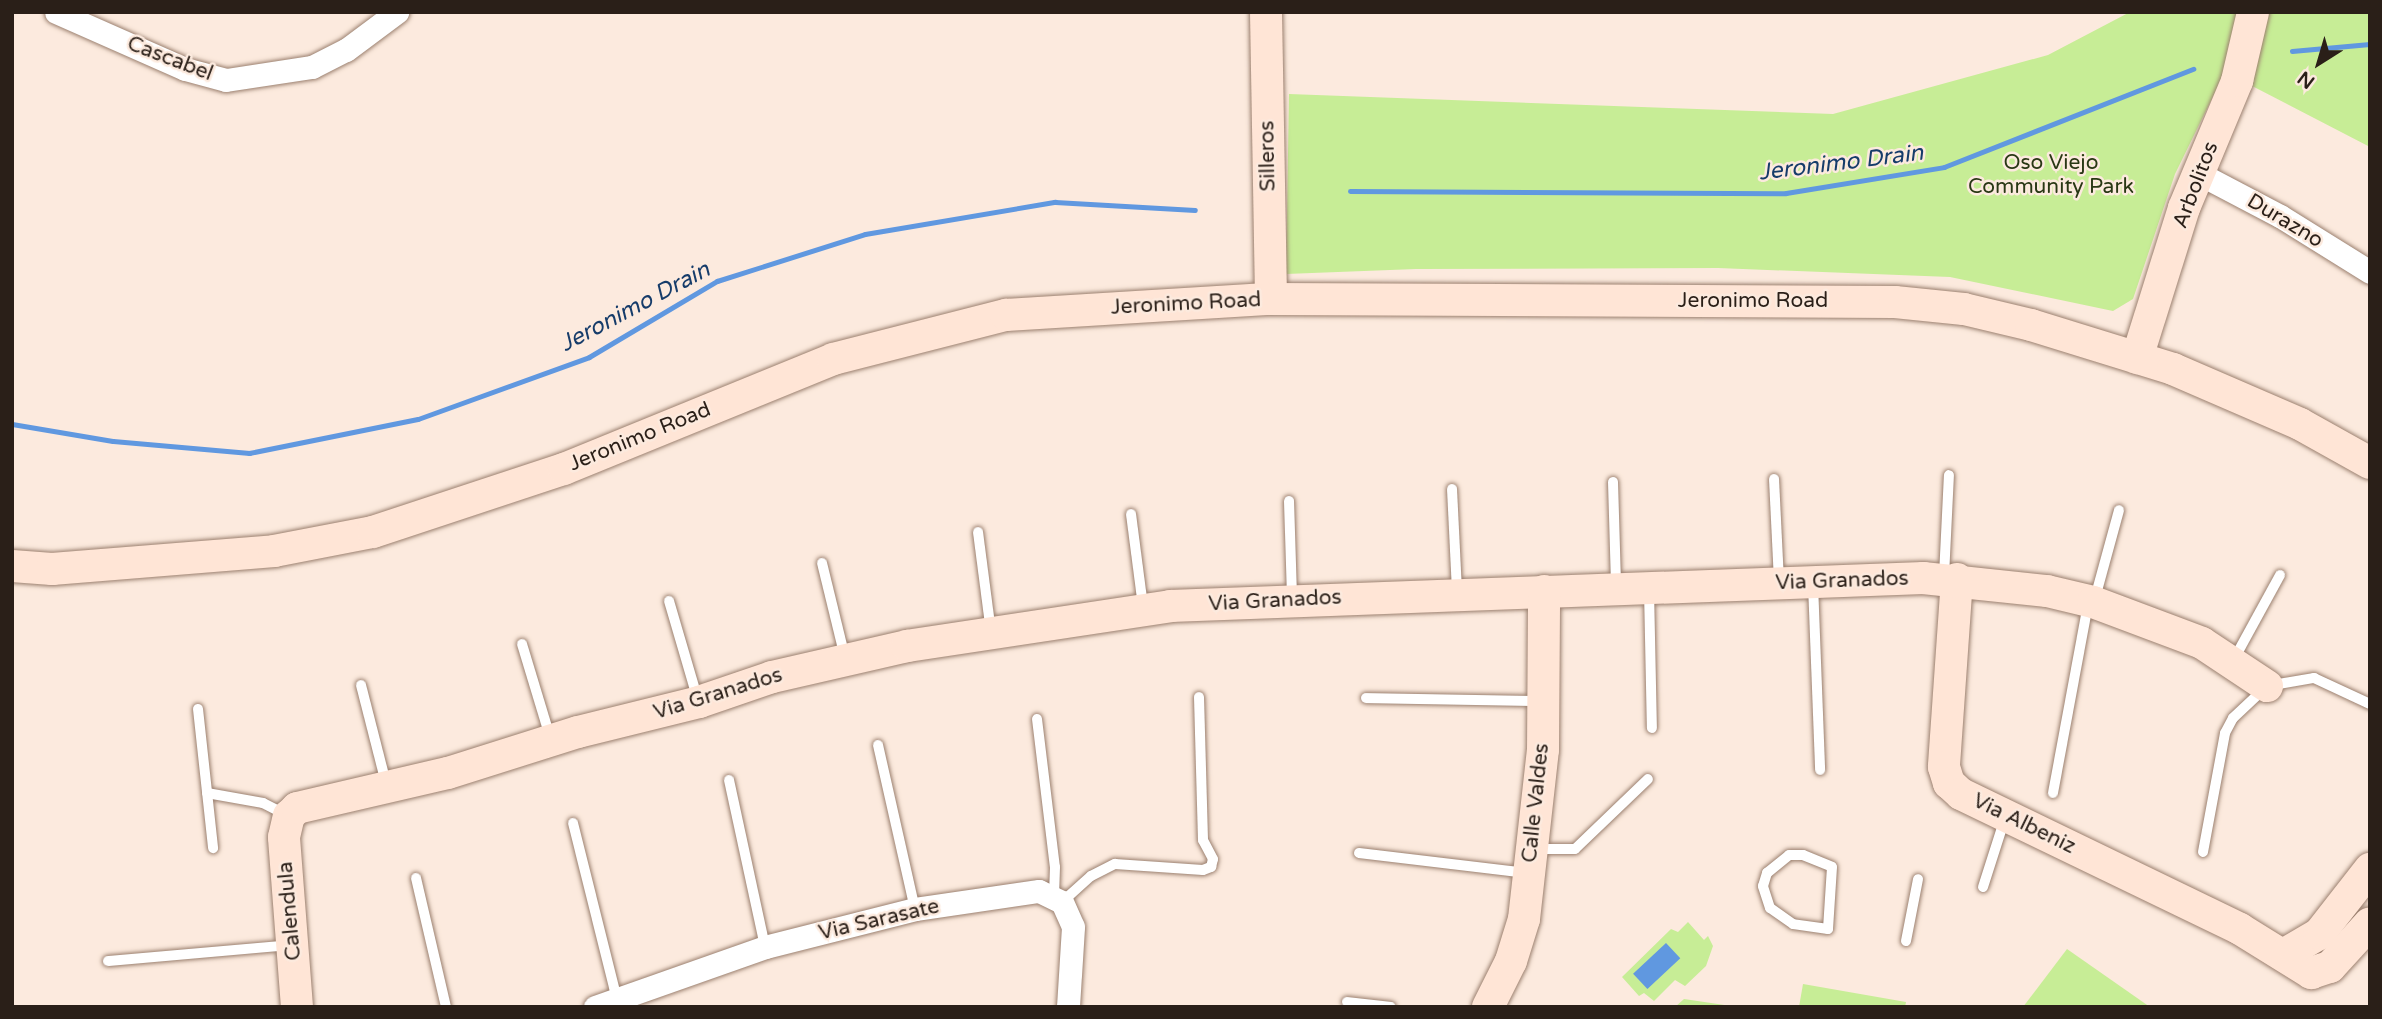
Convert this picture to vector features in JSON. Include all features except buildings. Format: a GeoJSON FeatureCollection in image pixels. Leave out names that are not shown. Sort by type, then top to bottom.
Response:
{"type":"FeatureCollection","features":[{"type":"Feature","properties":{"kind":"street","name":"Cascabel"},"geometry":{"type":"LineString","coordinates":[[56,12],[185,69],[226,80],[312,67],[346,50],[397,12]]}},
{"type":"Feature","properties":{"kind":"street","name":"Silleros"},"geometry":{"type":"LineString","coordinates":[[1266,12],[1270,299]]}},
{"type":"Feature","properties":{"kind":"street","name":"Arbolitos"},"geometry":{"type":"LineString","coordinates":[[2137,358],[2198,173],[2237,81],[2253,12]]}},
{"type":"Feature","properties":{"kind":"street","name":"Durazno"},"geometry":{"type":"LineString","coordinates":[[2198,173],[2280,216],[2370,272]]}},
{"type":"Feature","properties":{"kind":"street","name":"Jeronimo Road"},"geometry":{"type":"LineString","coordinates":[[12,566],[52,569],[274,551],[373,532],[564,468],[833,359],[1006,314],[1270,299],[1895,302],[1977,312],[2137,358],[2268,409],[2370,463]]}},
{"type":"Feature","properties":{"kind":"street","name":"Via Granados"},"geometry":{"type":"LineString","coordinates":[[289,816],[308,804],[387,789],[551,739],[699,702],[845,657],[1143,609],[1292,600],[1813,581],[1951,579],[2047,591],[2091,602],[2202,643],[2267,686]]}},
{"type":"Feature","properties":{"kind":"street","name":"Via Albeniz"},"geometry":{"type":"LineString","coordinates":[[1951,579],[1944,767],[1949,783],[1961,794],[2213,916],[2312,973],[2320,972],[2341,957],[2370,923]]}},
{"type":"Feature","properties":{"kind":"street","name":"Calle Valdes"},"geometry":{"type":"LineString","coordinates":[[1488,1007],[1511,961],[1524,919],[1545,701],[1544,592]]}},
{"type":"Feature","properties":{"kind":"street","name":"Calendula"},"geometry":{"type":"LineString","coordinates":[[289,816],[284,837],[297,1007]]}},
{"type":"Feature","properties":{"kind":"street"},"geometry":{"type":"LineString","coordinates":[[2283,955],[2319,934],[2366,880]]}},
{"type":"Feature","properties":{"kind":"street","name":"Via Sarasate"},"geometry":{"type":"LineString","coordinates":[[595,1007],[765,947],[915,909],[1039,891],[1058,899]]}},
{"type":"Feature","properties":{"kind":"street"},"geometry":{"type":"LineString","coordinates":[[1058,899],[1073,927],[1068,1007]]}},
{"type":"Feature","properties":{"kind":"lane"},"geometry":{"type":"LineString","coordinates":[[1949,475],[1951,579]]}},
{"type":"Feature","properties":{"kind":"lane"},"geometry":{"type":"LineString","coordinates":[[1774,479],[1779,583]]}},
{"type":"Feature","properties":{"kind":"lane"},"geometry":{"type":"LineString","coordinates":[[1614,482],[1616,588]]}},
{"type":"Feature","properties":{"kind":"lane"},"geometry":{"type":"LineString","coordinates":[[1452,489],[1457,595]]}},
{"type":"Feature","properties":{"kind":"lane"},"geometry":{"type":"LineString","coordinates":[[1289,500],[1292,600]]}},
{"type":"Feature","properties":{"kind":"lane"},"geometry":{"type":"LineString","coordinates":[[2053,793],[2091,602],[2119,510]]}},
{"type":"Feature","properties":{"kind":"lane"},"geometry":{"type":"LineString","coordinates":[[1131,514],[1143,609]]}},
{"type":"Feature","properties":{"kind":"lane"},"geometry":{"type":"LineString","coordinates":[[978,531],[991,634]]}},
{"type":"Feature","properties":{"kind":"lane"},"geometry":{"type":"LineString","coordinates":[[822,563],[845,657]]}},
{"type":"Feature","properties":{"kind":"lane"},"geometry":{"type":"LineString","coordinates":[[2232,662],[2280,575]]}},
{"type":"Feature","properties":{"kind":"lane"},"geometry":{"type":"LineString","coordinates":[[1813,581],[1820,770]]}},
{"type":"Feature","properties":{"kind":"lane"},"geometry":{"type":"LineString","coordinates":[[1649,588],[1652,728]]}},
{"type":"Feature","properties":{"kind":"lane"},"geometry":{"type":"LineString","coordinates":[[669,601],[699,702]]}},
{"type":"Feature","properties":{"kind":"lane"},"geometry":{"type":"LineString","coordinates":[[522,644],[551,739]]}},
{"type":"Feature","properties":{"kind":"lane"},"geometry":{"type":"LineString","coordinates":[[2203,852],[2225,733],[2233,718],[2267,686],[2314,678],[2370,705]]}},
{"type":"Feature","properties":{"kind":"lane"},"geometry":{"type":"LineString","coordinates":[[361,685],[387,789]]}},
{"type":"Feature","properties":{"kind":"lane"},"geometry":{"type":"LineString","coordinates":[[1037,719],[1058,899],[1091,876],[1115,864],[1203,870],[1211,867],[1213,859],[1203,841],[1199,697]]}},
{"type":"Feature","properties":{"kind":"lane"},"geometry":{"type":"LineString","coordinates":[[1366,698],[1545,701]]}},
{"type":"Feature","properties":{"kind":"lane"},"geometry":{"type":"LineString","coordinates":[[198,709],[213,848]]}},
{"type":"Feature","properties":{"kind":"lane"},"geometry":{"type":"LineString","coordinates":[[878,745],[915,909]]}},
{"type":"Feature","properties":{"kind":"lane"},"geometry":{"type":"LineString","coordinates":[[1359,853],[1531,861],[1575,849],[1648,779]]}},
{"type":"Feature","properties":{"kind":"lane"},"geometry":{"type":"LineString","coordinates":[[729,780],[765,947]]}},
{"type":"Feature","properties":{"kind":"lane"},"geometry":{"type":"LineString","coordinates":[[207,793],[263,803],[289,816]]}},
{"type":"Feature","properties":{"kind":"lane"},"geometry":{"type":"LineString","coordinates":[[1983,887],[2006,816]]}},
{"type":"Feature","properties":{"kind":"lane"},"geometry":{"type":"LineString","coordinates":[[573,824],[617,999]]}},
{"type":"Feature","properties":{"kind":"lane"},"geometry":{"type":"LineString","coordinates":[[1803,855],[1832,867],[1828,929],[1793,924],[1770,908],[1763,886],[1776,862],[1803,855]]}},
{"type":"Feature","properties":{"kind":"lane"},"geometry":{"type":"LineString","coordinates":[[416,878],[446,1007]]}},
{"type":"Feature","properties":{"kind":"lane"},"geometry":{"type":"LineString","coordinates":[[1906,941],[1918,879]]}},
{"type":"Feature","properties":{"kind":"lane"},"geometry":{"type":"LineString","coordinates":[[108,961],[293,945]]}},
{"type":"Feature","properties":{"kind":"lane"},"geometry":{"type":"LineString","coordinates":[[1348,1002],[1391,1007]]}},
{"type":"Feature","properties":{"kind":"green space","name":"Oso Viejo Community Park"},"geometry":{"type":"Polygon","coordinates":[[[2130,12],[2370,12],[2370,147],[2225,72],[2175,174],[2133,299],[2113,311],[1950,277],[1718,268],[1416,269],[1286,274],[1289,94],[1833,114],[2048,55],[2130,12]]]}},
{"type":"Feature","properties":{"kind":"green space"},"geometry":{"type":"Polygon","coordinates":[[[1688,922],[1704,940],[1708,936],[1713,946],[1706,966],[1685,986],[1675,980],[1654,1001],[1644,993],[1639,996],[1622,977],[1671,929],[1678,932],[1688,922]]]}},
{"type":"Feature","properties":{"kind":"green space"},"geometry":{"type":"Polygon","coordinates":[[[2067,949],[2150,1007],[2023,1007],[2067,949]]]}},
{"type":"Feature","properties":{"kind":"green space"},"geometry":{"type":"Polygon","coordinates":[[[1803,984],[1906,1002],[1905,1007],[1799,1007],[1803,984]]]}},
{"type":"Feature","properties":{"kind":"green space"},"geometry":{"type":"Polygon","coordinates":[[[1684,999],[1738,1007],[1675,1007],[1684,999]]]}},
{"type":"Feature","properties":{"kind":"water"},"geometry":{"type":"Polygon","coordinates":[[[1666,943],[1680,958],[1647,989],[1633,974],[1666,943]]]}},
{"type":"Feature","properties":{"kind":"waterway","name":"Jeronimo Drain"},"geometry":{"type":"LineString","coordinates":[[2292,51],[2370,44]]}},
{"type":"Feature","properties":{"kind":"waterway","name":"Jeronimo Drain"},"geometry":{"type":"LineString","coordinates":[[1350,191],[1786,193],[1944,167],[2193,69]]}},
{"type":"Feature","properties":{"kind":"waterway","name":"Jeronimo Drain"},"geometry":{"type":"LineString","coordinates":[[12,424],[113,441],[249,453],[418,419],[589,357],[717,281],[865,234],[1055,202],[1195,210]]}}]}
